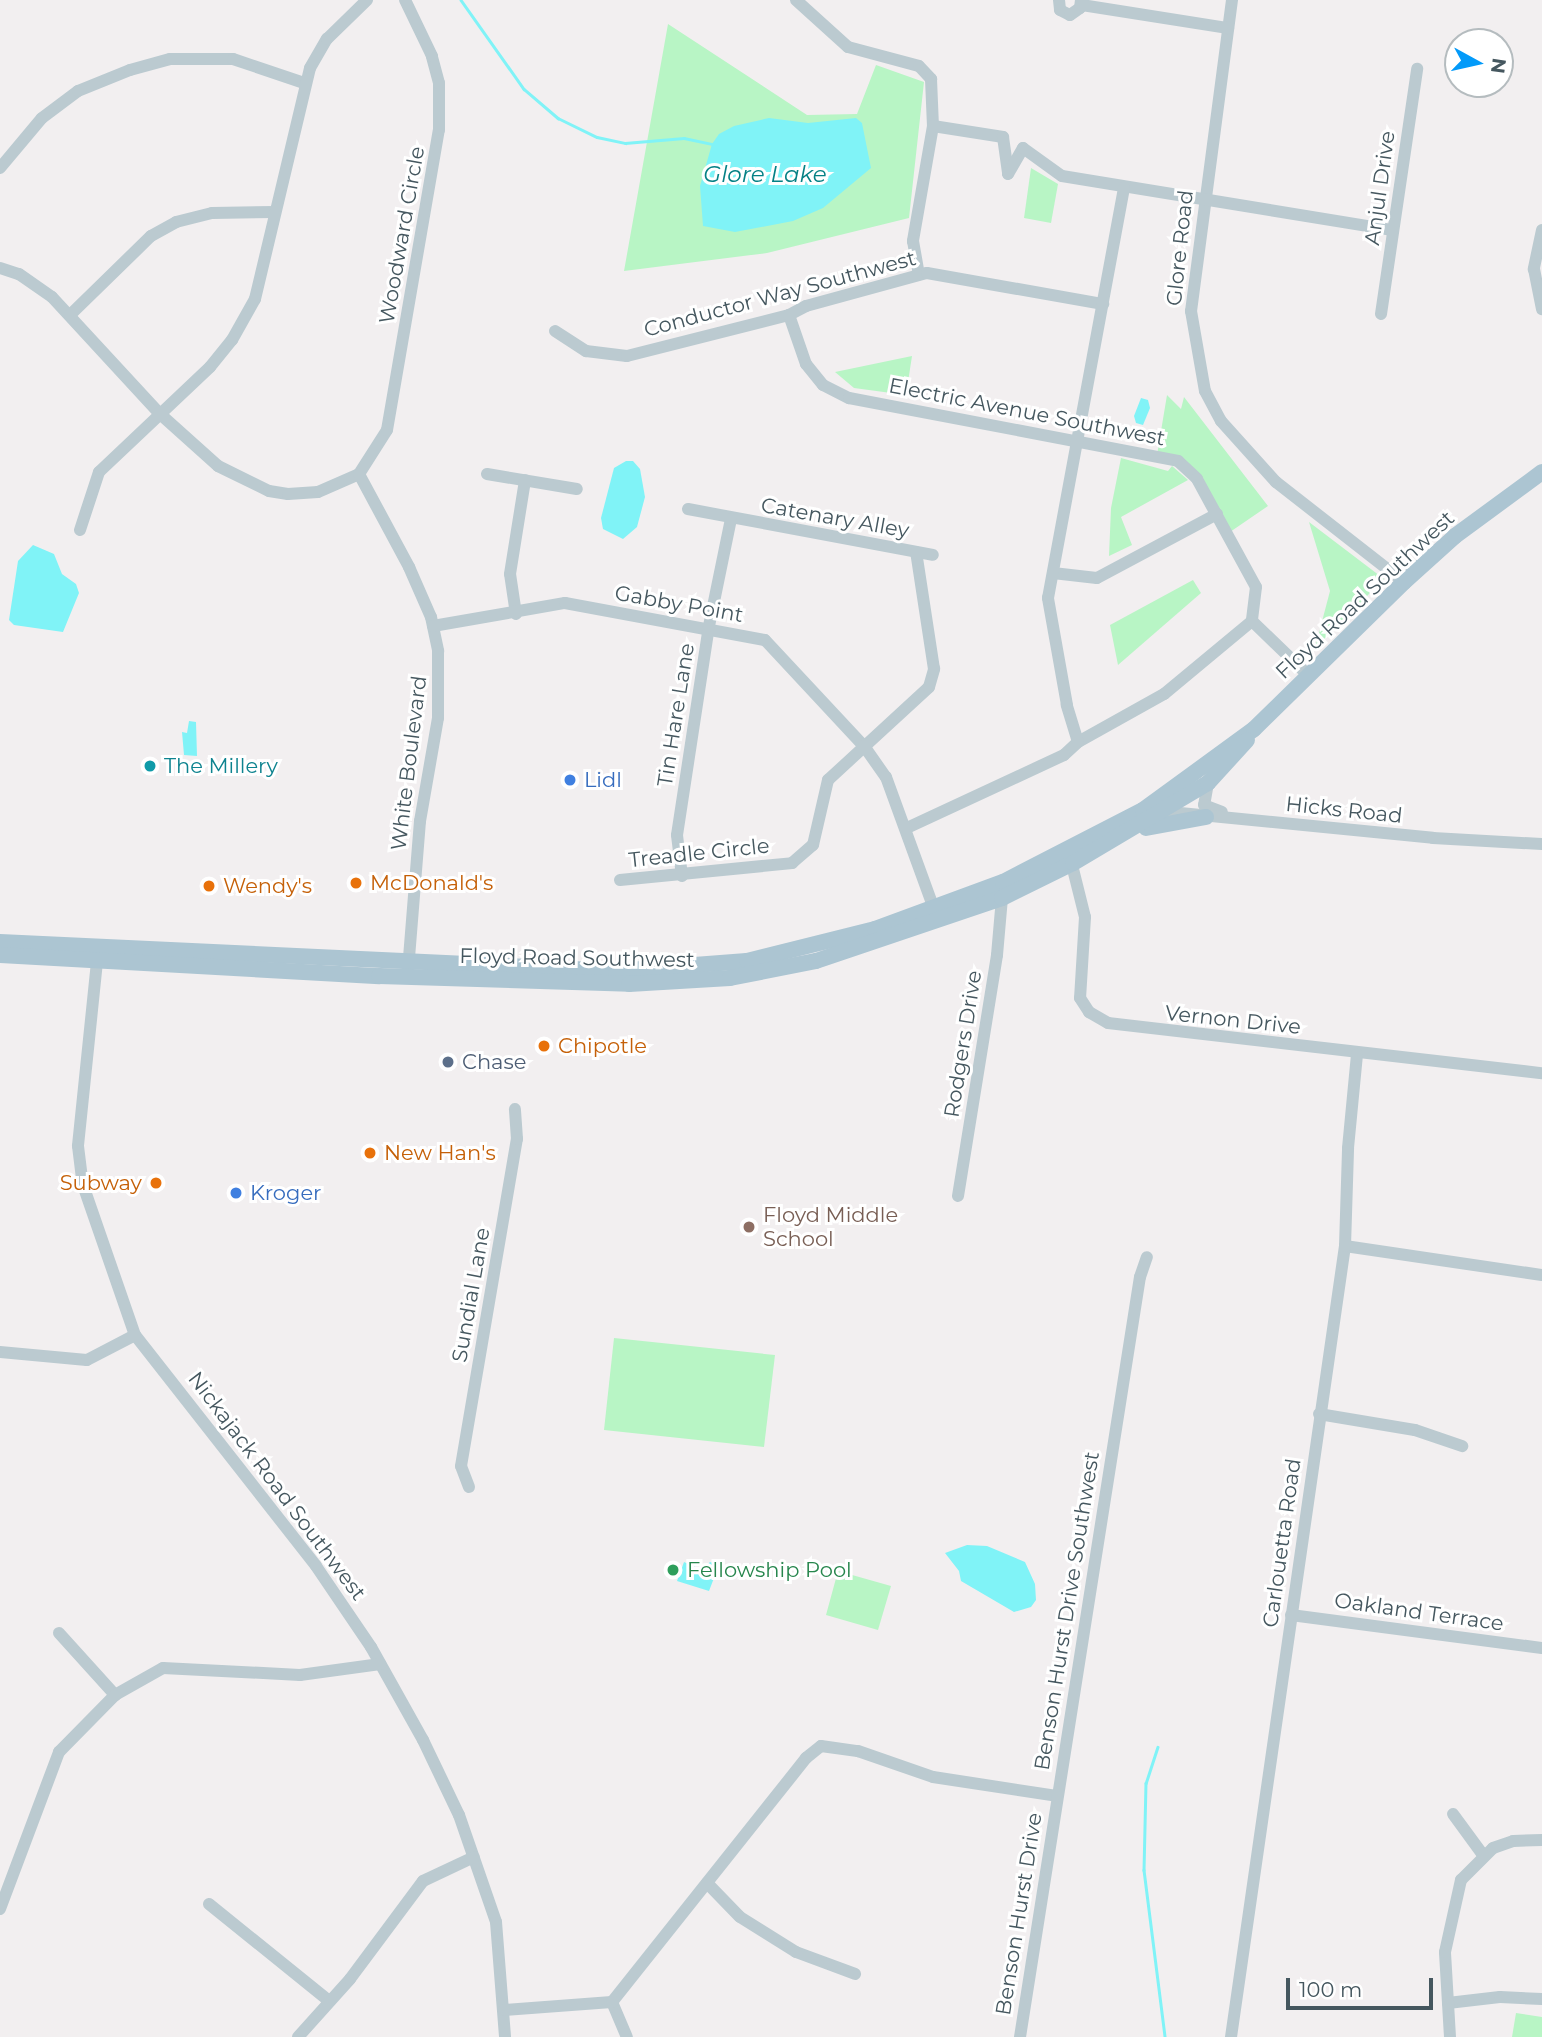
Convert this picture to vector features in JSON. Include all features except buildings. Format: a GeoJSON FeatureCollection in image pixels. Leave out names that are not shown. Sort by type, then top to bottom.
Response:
{"type":"FeatureCollection","features":[{"type":"Feature","properties":{"kind":"main road","name":"Floyd Road Southwest"},"geometry":{"type":"LineString","coordinates":[[0,955],[98,954],[629,984],[730,978],[816,961],[1002,898],[1143,810],[1254,729],[1404,582],[1466,528],[1542,472]]}},
{"type":"Feature","properties":{"kind":"main road","name":"Floyd Road Southwest"},"geometry":{"type":"LineString","coordinates":[[408,970],[617,971],[705,967],[791,952],[933,909],[1111,842],[1208,783],[1233,759],[1254,729]]}},
{"type":"Feature","properties":{"kind":"main road"},"geometry":{"type":"LineString","coordinates":[[1111,842],[1161,824],[1206,817]]}},
{"type":"Feature","properties":{"kind":"main road","name":"Floyd Road Southwest"},"geometry":{"type":"LineString","coordinates":[[0,942],[98,954]]}},
{"type":"Feature","properties":{"kind":"street"},"geometry":{"type":"LineString","coordinates":[[79,530],[99,472],[232,340],[262,280],[304,83],[327,39],[366,0]]}},
{"type":"Feature","properties":{"kind":"street","name":"Woodward Circle"},"geometry":{"type":"LineString","coordinates":[[359,474],[387,430],[439,130],[437,74],[405,0]]}},
{"type":"Feature","properties":{"kind":"street"},"geometry":{"type":"LineString","coordinates":[[796,0],[848,47],[925,71],[935,96],[933,126],[914,241],[919,274]]}},
{"type":"Feature","properties":{"kind":"street"},"geometry":{"type":"LineString","coordinates":[[1059,0],[1060,10],[1066,15],[1078,12],[1081,2],[1228,29]]}},
{"type":"Feature","properties":{"kind":"street","name":"Glore Road"},"geometry":{"type":"LineString","coordinates":[[1233,0],[1191,311],[1205,391],[1221,421],[1276,482],[1404,582]]}},
{"type":"Feature","properties":{"kind":"street"},"geometry":{"type":"LineString","coordinates":[[0,167],[42,118],[78,92],[143,66],[170,59],[233,59],[304,83]]}},
{"type":"Feature","properties":{"kind":"street","name":"Anjul Drive"},"geometry":{"type":"LineString","coordinates":[[1381,314],[1417,69]]}},
{"type":"Feature","properties":{"kind":"street"},"geometry":{"type":"LineString","coordinates":[[933,126],[1003,137],[1008,174],[1023,148],[1062,176],[1393,230]]}},
{"type":"Feature","properties":{"kind":"street"},"geometry":{"type":"LineString","coordinates":[[1078,742],[1067,705],[1048,598],[1124,188]]}},
{"type":"Feature","properties":{"kind":"street"},"geometry":{"type":"LineString","coordinates":[[70,315],[151,236],[176,222],[212,213],[275,212]]}},
{"type":"Feature","properties":{"kind":"street"},"geometry":{"type":"LineString","coordinates":[[1542,230],[1534,269],[1542,309]]}},
{"type":"Feature","properties":{"kind":"street"},"geometry":{"type":"LineString","coordinates":[[0,268],[38,285],[70,315],[159,413],[218,466],[269,491],[318,492],[359,474]]}},
{"type":"Feature","properties":{"kind":"street","name":"Conductor Way Southwest"},"geometry":{"type":"LineString","coordinates":[[555,331],[586,351],[627,356],[789,315],[806,306],[919,274],[1103,304]]}},
{"type":"Feature","properties":{"kind":"street","name":"Electric Avenue Southwest"},"geometry":{"type":"LineString","coordinates":[[789,315],[806,364],[823,385],[849,398],[1178,461],[1198,479],[1256,587],[1252,621]]}},
{"type":"Feature","properties":{"kind":"street","name":"White Boulevard"},"geometry":{"type":"LineString","coordinates":[[359,474],[409,567],[433,626],[440,675],[438,718],[420,821],[408,970]]}},
{"type":"Feature","properties":{"kind":"street"},"geometry":{"type":"LineString","coordinates":[[487,474],[577,489]]}},
{"type":"Feature","properties":{"kind":"street"},"geometry":{"type":"LineString","coordinates":[[516,614],[510,573],[526,480]]}},
{"type":"Feature","properties":{"kind":"street","name":"Catenary Alley"},"geometry":{"type":"LineString","coordinates":[[688,509],[933,555]]}},
{"type":"Feature","properties":{"kind":"street"},"geometry":{"type":"LineString","coordinates":[[1053,573],[1097,578],[1217,514]]}},
{"type":"Feature","properties":{"kind":"street","name":"Tin Hare Lane"},"geometry":{"type":"LineString","coordinates":[[682,876],[677,835],[709,626],[731,519]]}},
{"type":"Feature","properties":{"kind":"street","name":"Treadle Circle"},"geometry":{"type":"LineString","coordinates":[[620,880],[682,876],[792,863],[813,845],[828,780],[929,687],[933,656],[916,552]]}},
{"type":"Feature","properties":{"kind":"street","name":"Gabby Point"},"geometry":{"type":"LineString","coordinates":[[433,626],[516,614],[565,603],[709,626],[765,640],[864,746],[886,777],[933,909]]}},
{"type":"Feature","properties":{"kind":"street"},"geometry":{"type":"LineString","coordinates":[[906,828],[1064,755],[1078,742],[1164,694],[1252,621],[1309,676]]}},
{"type":"Feature","properties":{"kind":"street"},"geometry":{"type":"LineString","coordinates":[[1208,783],[1204,805],[1245,819]]}},
{"type":"Feature","properties":{"kind":"street","name":"Hicks Road"},"geometry":{"type":"LineString","coordinates":[[1143,810],[1433,838],[1542,844]]}},
{"type":"Feature","properties":{"kind":"street","name":"Vernon Drive"},"geometry":{"type":"LineString","coordinates":[[1071,857],[1085,917],[1080,998],[1089,1012],[1108,1023],[1357,1054],[1542,1073]]}},
{"type":"Feature","properties":{"kind":"street","name":"Rodgers Drive"},"geometry":{"type":"LineString","coordinates":[[958,1196],[997,955],[1002,898]]}},
{"type":"Feature","properties":{"kind":"street","name":"Nickajack Road Southwest"},"geometry":{"type":"LineString","coordinates":[[98,954],[78,1146],[83,1185],[135,1335],[281,1519],[380,1664],[423,1740],[474,1857],[496,1922],[505,2037]]}},
{"type":"Feature","properties":{"kind":"street","name":"Carlouetta Road"},"geometry":{"type":"LineString","coordinates":[[1231,2037],[1345,1246],[1348,1148],[1357,1054]]}},
{"type":"Feature","properties":{"kind":"street","name":"Sundial Lane"},"geometry":{"type":"LineString","coordinates":[[469,1487],[461,1466],[517,1139],[515,1109]]}},
{"type":"Feature","properties":{"kind":"street"},"geometry":{"type":"LineString","coordinates":[[1345,1246],[1542,1275]]}},
{"type":"Feature","properties":{"kind":"street","name":"Benson Hurst Drive Southwest"},"geometry":{"type":"LineString","coordinates":[[612,2002],[806,1758],[821,1746],[858,1751],[955,1782],[1057,1796],[1140,1277],[1147,1258]]}},
{"type":"Feature","properties":{"kind":"street"},"geometry":{"type":"LineString","coordinates":[[0,1352],[87,1360],[135,1335]]}},
{"type":"Feature","properties":{"kind":"street"},"geometry":{"type":"LineString","coordinates":[[1319,1414],[1415,1430],[1462,1446]]}},
{"type":"Feature","properties":{"kind":"street","name":"Oakland Terrace"},"geometry":{"type":"LineString","coordinates":[[1291,1615],[1542,1648]]}},
{"type":"Feature","properties":{"kind":"street"},"geometry":{"type":"LineString","coordinates":[[59,1633],[115,1695]]}},
{"type":"Feature","properties":{"kind":"street"},"geometry":{"type":"LineString","coordinates":[[0,1909],[58,1752],[115,1695],[163,1668],[300,1675],[380,1664]]}},
{"type":"Feature","properties":{"kind":"street","name":"Benson Hurst Drive"},"geometry":{"type":"LineString","coordinates":[[1020,2037],[1057,1796]]}},
{"type":"Feature","properties":{"kind":"street"},"geometry":{"type":"LineString","coordinates":[[1453,1814],[1483,1855]]}},
{"type":"Feature","properties":{"kind":"street"},"geometry":{"type":"LineString","coordinates":[[1450,2037],[1446,1952],[1454,1896],[1461,1880],[1483,1855],[1513,1841],[1542,1840]]}},
{"type":"Feature","properties":{"kind":"street"},"geometry":{"type":"LineString","coordinates":[[298,2037],[423,1881],[474,1857]]}},
{"type":"Feature","properties":{"kind":"street"},"geometry":{"type":"LineString","coordinates":[[707,1883],[740,1917],[785,1945],[855,1975]]}},
{"type":"Feature","properties":{"kind":"street"},"geometry":{"type":"LineString","coordinates":[[209,1903],[329,2001]]}},
{"type":"Feature","properties":{"kind":"street"},"geometry":{"type":"LineString","coordinates":[[1448,2003],[1500,1997],[1542,1999]]}},
{"type":"Feature","properties":{"kind":"street"},"geometry":{"type":"LineString","coordinates":[[504,2010],[612,2002],[627,2037]]}},
{"type":"Feature","properties":{"kind":"green space"},"geometry":{"type":"Polygon","coordinates":[[[668,24],[807,115],[857,114],[876,65],[924,82],[909,218],[767,253],[624,271],[668,24]]]}},
{"type":"Feature","properties":{"kind":"green space"},"geometry":{"type":"Polygon","coordinates":[[[1031,168],[1058,184],[1051,223],[1024,218],[1031,168]]]}},
{"type":"Feature","properties":{"kind":"green space"},"geometry":{"type":"Polygon","coordinates":[[[912,356],[906,395],[854,388],[835,372],[912,356]]]}},
{"type":"Feature","properties":{"kind":"green space"},"geometry":{"type":"Polygon","coordinates":[[[1167,395],[1181,409],[1184,397],[1268,506],[1230,532],[1202,486],[1173,458],[1157,455],[1167,395]]]}},
{"type":"Feature","properties":{"kind":"green space"},"geometry":{"type":"Polygon","coordinates":[[[1121,458],[1168,471],[1172,466],[1188,480],[1121,517],[1132,545],[1109,556],[1111,508],[1121,458]]]}},
{"type":"Feature","properties":{"kind":"green space"},"geometry":{"type":"Polygon","coordinates":[[[1309,522],[1384,579],[1315,648],[1330,591],[1309,522]]]}},
{"type":"Feature","properties":{"kind":"green space"},"geometry":{"type":"Polygon","coordinates":[[[1193,580],[1201,593],[1118,665],[1110,625],[1193,580]]]}},
{"type":"Feature","properties":{"kind":"green space"},"geometry":{"type":"Polygon","coordinates":[[[614,1338],[775,1355],[764,1447],[604,1430],[614,1338]]]}},
{"type":"Feature","properties":{"kind":"green space"},"geometry":{"type":"Polygon","coordinates":[[[838,1571],[891,1586],[878,1630],[826,1615],[838,1571]]]}},
{"type":"Feature","properties":{"kind":"green space"},"geometry":{"type":"Polygon","coordinates":[[[1516,2013],[1542,2017],[1542,2037],[1512,2037],[1516,2013]]]}},
{"type":"Feature","properties":{"kind":"water","name":"Glore Lake"},"geometry":{"type":"Polygon","coordinates":[[[769,118],[808,123],[856,118],[862,123],[871,168],[823,208],[793,221],[735,232],[703,226],[700,186],[712,144],[719,134],[734,126],[769,118]]]}},
{"type":"Feature","properties":{"kind":"water"},"geometry":{"type":"Polygon","coordinates":[[[1141,398],[1148,400],[1150,408],[1143,425],[1136,423],[1134,416],[1141,398]]]}},
{"type":"Feature","properties":{"kind":"water"},"geometry":{"type":"Polygon","coordinates":[[[626,461],[633,461],[640,469],[645,497],[637,527],[623,539],[603,529],[601,518],[614,468],[626,461]]]}},
{"type":"Feature","properties":{"kind":"water"},"geometry":{"type":"Polygon","coordinates":[[[33,545],[54,554],[62,574],[76,584],[79,593],[63,632],[14,625],[9,620],[18,561],[33,545]]]}},
{"type":"Feature","properties":{"kind":"water"},"geometry":{"type":"Polygon","coordinates":[[[189,721],[196,722],[197,756],[184,755],[182,732],[187,733],[189,721]]]}},
{"type":"Feature","properties":{"kind":"water"},"geometry":{"type":"Polygon","coordinates":[[[967,1545],[987,1546],[1025,1562],[1035,1584],[1036,1600],[1031,1607],[1014,1612],[961,1581],[959,1571],[945,1553],[967,1545]]]}},
{"type":"Feature","properties":{"kind":"water"},"geometry":{"type":"Polygon","coordinates":[[[684,1562],[702,1570],[710,1562],[719,1565],[709,1591],[677,1581],[684,1562]]]}},
{"type":"Feature","properties":{"kind":"waterway"},"geometry":{"type":"LineString","coordinates":[[461,0],[524,89],[558,118],[597,137],[625,143],[684,138],[712,144]]}},
{"type":"Feature","properties":{"kind":"waterway"},"geometry":{"type":"LineString","coordinates":[[1158,1747],[1146,1783],[1144,1870],[1165,2037]]}},
{"type":"Feature","properties":{"kind":"place","name":"The Millery"},"geometry":{"type":"Point","coordinates":[150,766]}},
{"type":"Feature","properties":{"kind":"place","name":"Lidl"},"geometry":{"type":"Point","coordinates":[570,780]}},
{"type":"Feature","properties":{"kind":"place","name":"McDonald's"},"geometry":{"type":"Point","coordinates":[356,883]}},
{"type":"Feature","properties":{"kind":"place","name":"Wendy's"},"geometry":{"type":"Point","coordinates":[209,886]}},
{"type":"Feature","properties":{"kind":"place","name":"Chipotle"},"geometry":{"type":"Point","coordinates":[544,1046]}},
{"type":"Feature","properties":{"kind":"place","name":"Chase"},"geometry":{"type":"Point","coordinates":[448,1062]}},
{"type":"Feature","properties":{"kind":"place","name":"New Han's"},"geometry":{"type":"Point","coordinates":[370,1153]}},
{"type":"Feature","properties":{"kind":"place","name":"Subway"},"geometry":{"type":"Point","coordinates":[156,1183]}},
{"type":"Feature","properties":{"kind":"place","name":"Kroger"},"geometry":{"type":"Point","coordinates":[236,1193]}},
{"type":"Feature","properties":{"kind":"place","name":"Floyd Middle School"},"geometry":{"type":"Point","coordinates":[749,1227]}},
{"type":"Feature","properties":{"kind":"place","name":"Fellowship Pool"},"geometry":{"type":"Point","coordinates":[673,1570]}}]}
